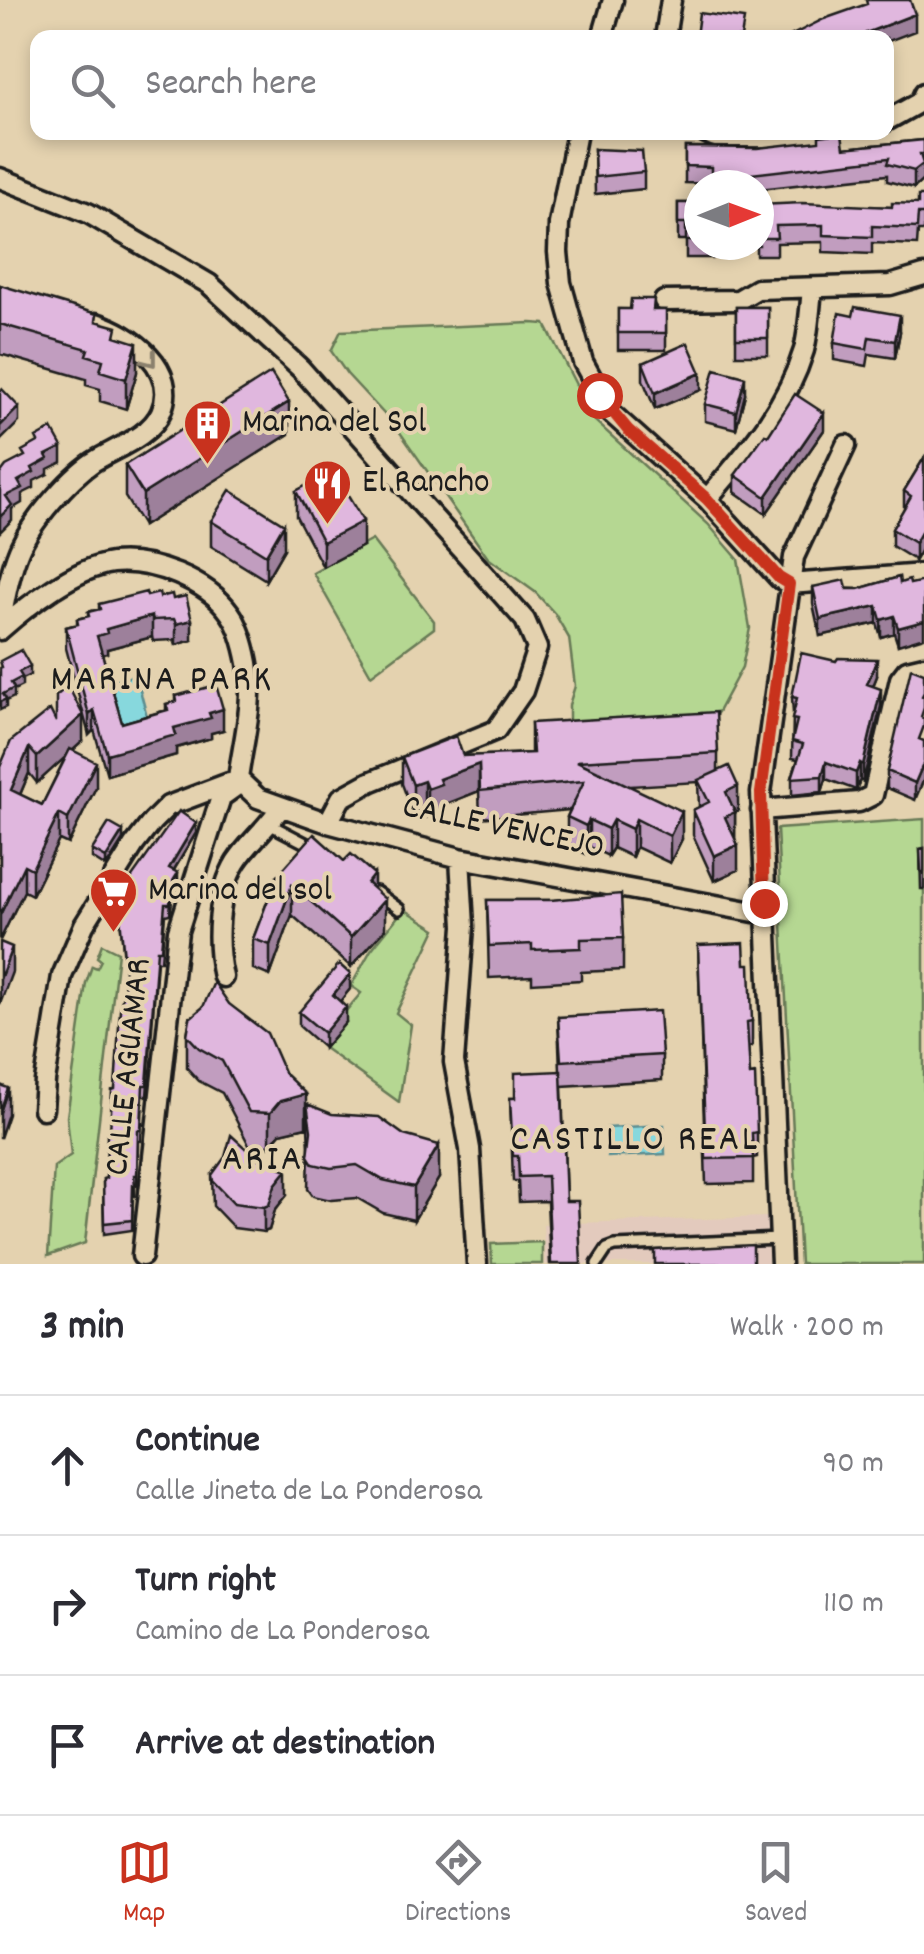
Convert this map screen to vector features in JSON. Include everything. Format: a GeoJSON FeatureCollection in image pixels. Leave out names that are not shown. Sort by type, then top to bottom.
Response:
{"type":"FeatureCollection","features":[{"type":"Feature","properties":{"kind":"street"},"geometry":{"type":"LineString","coordinates":[[604,30],[613,0]]}},
{"type":"Feature","properties":{"kind":"street"},"geometry":{"type":"LineString","coordinates":[[667,30],[671,0]]}},
{"type":"Feature","properties":{"kind":"street"},"geometry":{"type":"LineString","coordinates":[[894,117],[920,102],[924,93]]}},
{"type":"Feature","properties":{"kind":"street"},"geometry":{"type":"LineString","coordinates":[[575,140],[558,224],[561,282],[583,362],[611,413],[707,499],[779,578],[789,584],[922,572]]}},
{"type":"Feature","properties":{"kind":"street"},"geometry":{"type":"LineString","coordinates":[[718,140],[765,140]]}},
{"type":"Feature","properties":{"kind":"street"},"geometry":{"type":"LineString","coordinates":[[0,178],[88,213],[208,284],[300,368],[525,620],[537,648],[523,690],[496,730],[341,798],[328,824]]}},
{"type":"Feature","properties":{"kind":"street"},"geometry":{"type":"LineString","coordinates":[[664,301],[738,300],[757,289],[890,285],[924,275]]}},
{"type":"Feature","properties":{"kind":"street"},"geometry":{"type":"LineString","coordinates":[[707,499],[766,429],[787,395],[805,347],[812,288]]}},
{"type":"Feature","properties":{"kind":"street"},"geometry":{"type":"LineString","coordinates":[[0,628],[16,561],[32,529],[82,470],[150,426],[164,402],[159,370],[142,349],[117,330],[86,320]]}},
{"type":"Feature","properties":{"kind":"street"},"geometry":{"type":"LineString","coordinates":[[781,1264],[761,810],[794,557],[846,445]]}},
{"type":"Feature","properties":{"kind":"street"},"geometry":{"type":"LineString","coordinates":[[0,628],[33,601],[110,563],[159,569],[204,588],[232,616],[249,668],[250,755],[238,779],[168,806],[134,845],[84,925],[62,976],[43,1109]]}},
{"type":"Feature","properties":{"kind":"street"},"geometry":{"type":"LineString","coordinates":[[761,810],[859,802],[873,795],[900,679],[907,670],[924,666]]}},
{"type":"Feature","properties":{"kind":"street","name":"CALLE VENCEJO"},"geometry":{"type":"LineString","coordinates":[[238,779],[258,798],[328,824],[460,858],[765,914]]}},
{"type":"Feature","properties":{"kind":"street","name":"CALLE AGUAMAR"},"geometry":{"type":"LineString","coordinates":[[142,1256],[178,932],[221,797],[234,788],[238,779]]}},
{"type":"Feature","properties":{"kind":"street"},"geometry":{"type":"LineString","coordinates":[[223,976],[218,958],[224,893],[236,862],[281,806]]}},
{"type":"Feature","properties":{"kind":"street"},"geometry":{"type":"LineString","coordinates":[[460,858],[464,926],[454,1062],[470,1148],[477,1264]]}},
{"type":"Feature","properties":{"kind":"lane"},"geometry":{"type":"LineString","coordinates":[[269,824],[304,840],[330,858]]}},
{"type":"Feature","properties":{"kind":"lane"},"geometry":{"type":"LineString","coordinates":[[371,888],[398,909]]}},
{"type":"Feature","properties":{"kind":"lane"},"geometry":{"type":"LineString","coordinates":[[598,1264],[607,1249],[616,1246],[780,1239]]}},
{"type":"Feature","properties":{"kind":"shaded area"},"geometry":{"type":"Polygon","coordinates":[[[767,1217],[768,1264],[545,1264],[543,1224],[767,1217]]]}},
{"type":"Feature","properties":{"kind":"green space"},"geometry":{"type":"Polygon","coordinates":[[[545,324],[594,420],[708,524],[738,559],[750,628],[742,667],[718,712],[702,729],[569,721],[575,686],[569,638],[555,614],[535,592],[488,558],[397,428],[331,351],[341,331],[545,324]]]}},
{"type":"Feature","properties":{"kind":"green space"},"geometry":{"type":"Polygon","coordinates":[[[372,540],[434,621],[434,628],[371,675],[313,573],[372,540]]]}},
{"type":"Feature","properties":{"kind":"green space"},"geometry":{"type":"Polygon","coordinates":[[[924,819],[924,1264],[800,1264],[777,829],[924,819]]]}},
{"type":"Feature","properties":{"kind":"green space"},"geometry":{"type":"Polygon","coordinates":[[[404,909],[436,929],[396,1013],[411,1025],[399,1102],[324,1048],[346,1022],[341,1017],[361,993],[351,986],[371,950],[404,909]]]}},
{"type":"Feature","properties":{"kind":"green space"},"geometry":{"type":"Polygon","coordinates":[[[102,944],[118,952],[85,1243],[48,1256],[54,1167],[71,1155],[67,1117],[86,983],[92,966],[97,968],[101,960],[97,957],[102,944]]]}},
{"type":"Feature","properties":{"kind":"green space"},"geometry":{"type":"Polygon","coordinates":[[[542,1242],[542,1264],[492,1264],[491,1244],[542,1242]]]}},
{"type":"Feature","properties":{"kind":"water"},"geometry":{"type":"Polygon","coordinates":[[[136,675],[147,716],[121,723],[110,682],[136,675]]]}},
{"type":"Feature","properties":{"kind":"water"},"geometry":{"type":"Polygon","coordinates":[[[664,1125],[665,1154],[608,1157],[607,1128],[664,1125]]]}},
{"type":"Feature","properties":{"kind":"building"},"geometry":{"type":"Polygon","coordinates":[[[866,0],[910,0],[915,14],[874,30],[802,30],[824,19],[867,4],[866,0]]]}},
{"type":"Feature","properties":{"kind":"building"},"geometry":{"type":"Polygon","coordinates":[[[699,13],[744,19],[742,30],[697,30],[699,13]]]}},
{"type":"Feature","properties":{"kind":"building"},"geometry":{"type":"Polygon","coordinates":[[[819,140],[843,140],[844,148],[924,140],[924,154],[920,154],[923,164],[914,171],[887,164],[889,158],[774,171],[685,166],[685,147],[757,148],[819,140]]]}},
{"type":"Feature","properties":{"kind":"building"},"geometry":{"type":"Polygon","coordinates":[[[594,149],[642,151],[644,172],[595,177],[594,149]]]}},
{"type":"Feature","properties":{"kind":"building"},"geometry":{"type":"Polygon","coordinates":[[[918,196],[924,196],[924,214],[918,214],[917,228],[872,226],[872,237],[823,235],[823,225],[776,226],[774,238],[774,204],[918,204],[918,196]]]}},
{"type":"Feature","properties":{"kind":"building"},"geometry":{"type":"Polygon","coordinates":[[[678,203],[684,203],[684,223],[678,223],[678,203]]]}},
{"type":"Feature","properties":{"kind":"building"},"geometry":{"type":"Polygon","coordinates":[[[0,285],[97,314],[96,321],[117,327],[115,336],[137,343],[126,379],[100,371],[103,360],[86,355],[88,349],[0,324],[0,285]]]}},
{"type":"Feature","properties":{"kind":"building"},"geometry":{"type":"Polygon","coordinates":[[[631,299],[654,299],[653,310],[666,310],[666,333],[618,333],[618,309],[630,309],[631,299]]]}},
{"type":"Feature","properties":{"kind":"building"},"geometry":{"type":"Polygon","coordinates":[[[736,307],[768,307],[768,338],[736,338],[736,307]]]}},
{"type":"Feature","properties":{"kind":"building"},"geometry":{"type":"Polygon","coordinates":[[[855,307],[900,315],[895,341],[869,337],[867,349],[834,343],[839,313],[853,316],[855,307]]]}},
{"type":"Feature","properties":{"kind":"building"},"geometry":{"type":"Polygon","coordinates":[[[688,343],[701,373],[655,393],[643,363],[688,343]]]}},
{"type":"Feature","properties":{"kind":"building"},"geometry":{"type":"Polygon","coordinates":[[[715,369],[745,377],[736,412],[705,404],[715,369]]]}},
{"type":"Feature","properties":{"kind":"building"},"geometry":{"type":"Polygon","coordinates":[[[271,373],[289,402],[143,494],[125,465],[271,373]]]}},
{"type":"Feature","properties":{"kind":"building"},"geometry":{"type":"Polygon","coordinates":[[[2,389],[19,407],[0,426],[0,392],[2,389]]]}},
{"type":"Feature","properties":{"kind":"building"},"geometry":{"type":"Polygon","coordinates":[[[795,394],[824,413],[766,497],[735,475],[765,434],[768,436],[795,394]]]}},
{"type":"Feature","properties":{"kind":"building"},"geometry":{"type":"Polygon","coordinates":[[[52,429],[62,447],[46,455],[48,459],[32,468],[34,472],[18,481],[22,488],[6,496],[12,505],[0,517],[0,474],[25,456],[22,451],[38,442],[36,438],[52,429]]]}},
{"type":"Feature","properties":{"kind":"building"},"geometry":{"type":"Polygon","coordinates":[[[924,458],[924,527],[915,543],[892,529],[911,496],[904,491],[924,458]]]}},
{"type":"Feature","properties":{"kind":"building"},"geometry":{"type":"Polygon","coordinates":[[[330,466],[363,521],[323,542],[296,491],[320,478],[317,473],[330,466]]]}},
{"type":"Feature","properties":{"kind":"building"},"geometry":{"type":"Polygon","coordinates":[[[230,490],[284,524],[266,555],[211,521],[230,490]]]}},
{"type":"Feature","properties":{"kind":"building"},"geometry":{"type":"Polygon","coordinates":[[[899,577],[900,583],[924,581],[924,621],[898,628],[894,616],[881,620],[877,606],[820,619],[813,587],[845,580],[847,589],[858,589],[899,577]]]}},
{"type":"Feature","properties":{"kind":"building"},"geometry":{"type":"Polygon","coordinates":[[[146,592],[147,596],[159,593],[160,597],[172,594],[173,599],[186,596],[192,620],[176,624],[174,619],[153,620],[152,616],[106,629],[107,633],[97,636],[122,723],[168,710],[166,704],[177,701],[176,696],[216,685],[223,709],[209,713],[211,718],[174,728],[176,735],[107,754],[94,710],[89,715],[66,627],[100,609],[99,604],[146,592]]]}},
{"type":"Feature","properties":{"kind":"building"},"geometry":{"type":"Polygon","coordinates":[[[21,650],[30,666],[19,672],[22,677],[11,683],[14,688],[3,694],[6,699],[0,702],[0,661],[21,650]]]}},
{"type":"Feature","properties":{"kind":"building"},"geometry":{"type":"Polygon","coordinates":[[[801,653],[836,661],[877,659],[867,684],[881,689],[863,765],[860,763],[856,773],[826,762],[822,776],[792,778],[803,744],[792,741],[797,698],[792,697],[801,653]]]}},
{"type":"Feature","properties":{"kind":"building"},"geometry":{"type":"Polygon","coordinates":[[[911,668],[924,673],[924,726],[919,739],[924,741],[924,762],[915,783],[887,771],[911,668]]]}},
{"type":"Feature","properties":{"kind":"building"},"geometry":{"type":"Polygon","coordinates":[[[68,686],[83,715],[37,757],[29,748],[11,790],[42,805],[70,749],[96,762],[68,819],[59,814],[32,869],[24,865],[0,915],[0,767],[11,741],[50,710],[56,722],[56,696],[68,686]]]}},
{"type":"Feature","properties":{"kind":"building"},"geometry":{"type":"Polygon","coordinates":[[[716,712],[718,753],[577,761],[682,811],[670,836],[636,819],[632,829],[613,820],[608,829],[589,820],[586,826],[567,817],[584,781],[480,791],[479,764],[439,779],[441,784],[427,789],[424,781],[413,785],[402,757],[456,736],[463,756],[533,753],[531,723],[716,712]]]}},
{"type":"Feature","properties":{"kind":"building"},"geometry":{"type":"Polygon","coordinates":[[[729,766],[738,786],[726,792],[735,812],[725,817],[738,845],[714,856],[693,810],[709,802],[698,780],[729,766]]]}},
{"type":"Feature","properties":{"kind":"building"},"geometry":{"type":"Polygon","coordinates":[[[179,811],[196,823],[169,868],[178,873],[170,904],[165,904],[161,950],[157,950],[132,1220],[104,1223],[107,1134],[126,977],[118,897],[179,811]]]}},
{"type":"Feature","properties":{"kind":"building"},"geometry":{"type":"Polygon","coordinates":[[[109,823],[123,831],[106,858],[92,850],[109,823]]]}},
{"type":"Feature","properties":{"kind":"building"},"geometry":{"type":"Polygon","coordinates":[[[314,834],[344,861],[351,854],[374,874],[367,883],[385,899],[351,937],[292,885],[270,945],[253,939],[277,876],[314,834]]]}},
{"type":"Feature","properties":{"kind":"building"},"geometry":{"type":"Polygon","coordinates":[[[924,848],[924,872],[921,872],[920,849],[924,848]]]}},
{"type":"Feature","properties":{"kind":"building"},"geometry":{"type":"Polygon","coordinates":[[[621,894],[623,938],[581,939],[581,948],[532,950],[532,944],[489,946],[487,900],[621,894]]]}},
{"type":"Feature","properties":{"kind":"building"},"geometry":{"type":"Polygon","coordinates":[[[0,942],[12,947],[0,979],[0,942]]]}},
{"type":"Feature","properties":{"kind":"building"},"geometry":{"type":"Polygon","coordinates":[[[744,943],[745,964],[750,964],[750,1075],[755,1074],[757,1132],[752,1133],[753,1158],[706,1159],[698,945],[744,943]]]}},
{"type":"Feature","properties":{"kind":"building"},"geometry":{"type":"Polygon","coordinates":[[[339,964],[350,974],[333,995],[346,1007],[324,1033],[299,1012],[339,964]]]}},
{"type":"Feature","properties":{"kind":"building"},"geometry":{"type":"Polygon","coordinates":[[[214,982],[229,1004],[267,1033],[285,1074],[306,1094],[280,1101],[270,1113],[249,1112],[222,1061],[199,1048],[187,1035],[190,1018],[203,1007],[214,982]]]}},
{"type":"Feature","properties":{"kind":"building"},"geometry":{"type":"Polygon","coordinates":[[[659,1011],[662,1055],[561,1061],[558,1017],[659,1011]]]}},
{"type":"Feature","properties":{"kind":"building"},"geometry":{"type":"Polygon","coordinates":[[[561,1071],[566,1201],[578,1201],[581,1264],[551,1264],[547,1176],[519,1177],[518,1156],[513,1156],[510,1098],[515,1098],[515,1073],[561,1071]]]}},
{"type":"Feature","properties":{"kind":"building"},"geometry":{"type":"Polygon","coordinates":[[[0,1085],[8,1088],[0,1112],[0,1085]]]}},
{"type":"Feature","properties":{"kind":"building"},"geometry":{"type":"Polygon","coordinates":[[[307,1104],[332,1114],[379,1117],[404,1135],[439,1145],[414,1187],[383,1180],[357,1165],[331,1168],[313,1164],[308,1156],[311,1131],[307,1104]]]}},
{"type":"Feature","properties":{"kind":"building"},"geometry":{"type":"Polygon","coordinates":[[[231,1135],[256,1158],[287,1170],[275,1185],[269,1205],[234,1203],[213,1181],[212,1175],[225,1157],[231,1135]]]}},
{"type":"Feature","properties":{"kind":"building"},"geometry":{"type":"Polygon","coordinates":[[[753,1245],[753,1264],[655,1264],[655,1250],[753,1245]]]}},
{"type":"Feature","properties":{"kind":"place","name":"Marina del Sol"},"geometry":{"type":"Point","coordinates":[207,466]}},
{"type":"Feature","properties":{"kind":"place","name":"El Rancho"},"geometry":{"type":"Point","coordinates":[327,526]}},
{"type":"Feature","properties":{"kind":"place","name":"Marina del sol"},"geometry":{"type":"Point","coordinates":[113,934]}},
{"type":"Feature","properties":{"kind":"district","name":"MARINA PARK"},"geometry":{"type":"Point","coordinates":[162,681]}},
{"type":"Feature","properties":{"kind":"district","name":"CASTILLO REAL"},"geometry":{"type":"Point","coordinates":[635,1141]}},
{"type":"Feature","properties":{"kind":"district","name":"ARIA"},"geometry":{"type":"Point","coordinates":[263,1161]}},
{"type":"Feature","properties":{"kind":"route"},"geometry":{"type":"LineString","coordinates":[[599,395],[628,430],[707,499],[779,578],[789,584],[761,793],[764,903]]}}]}
